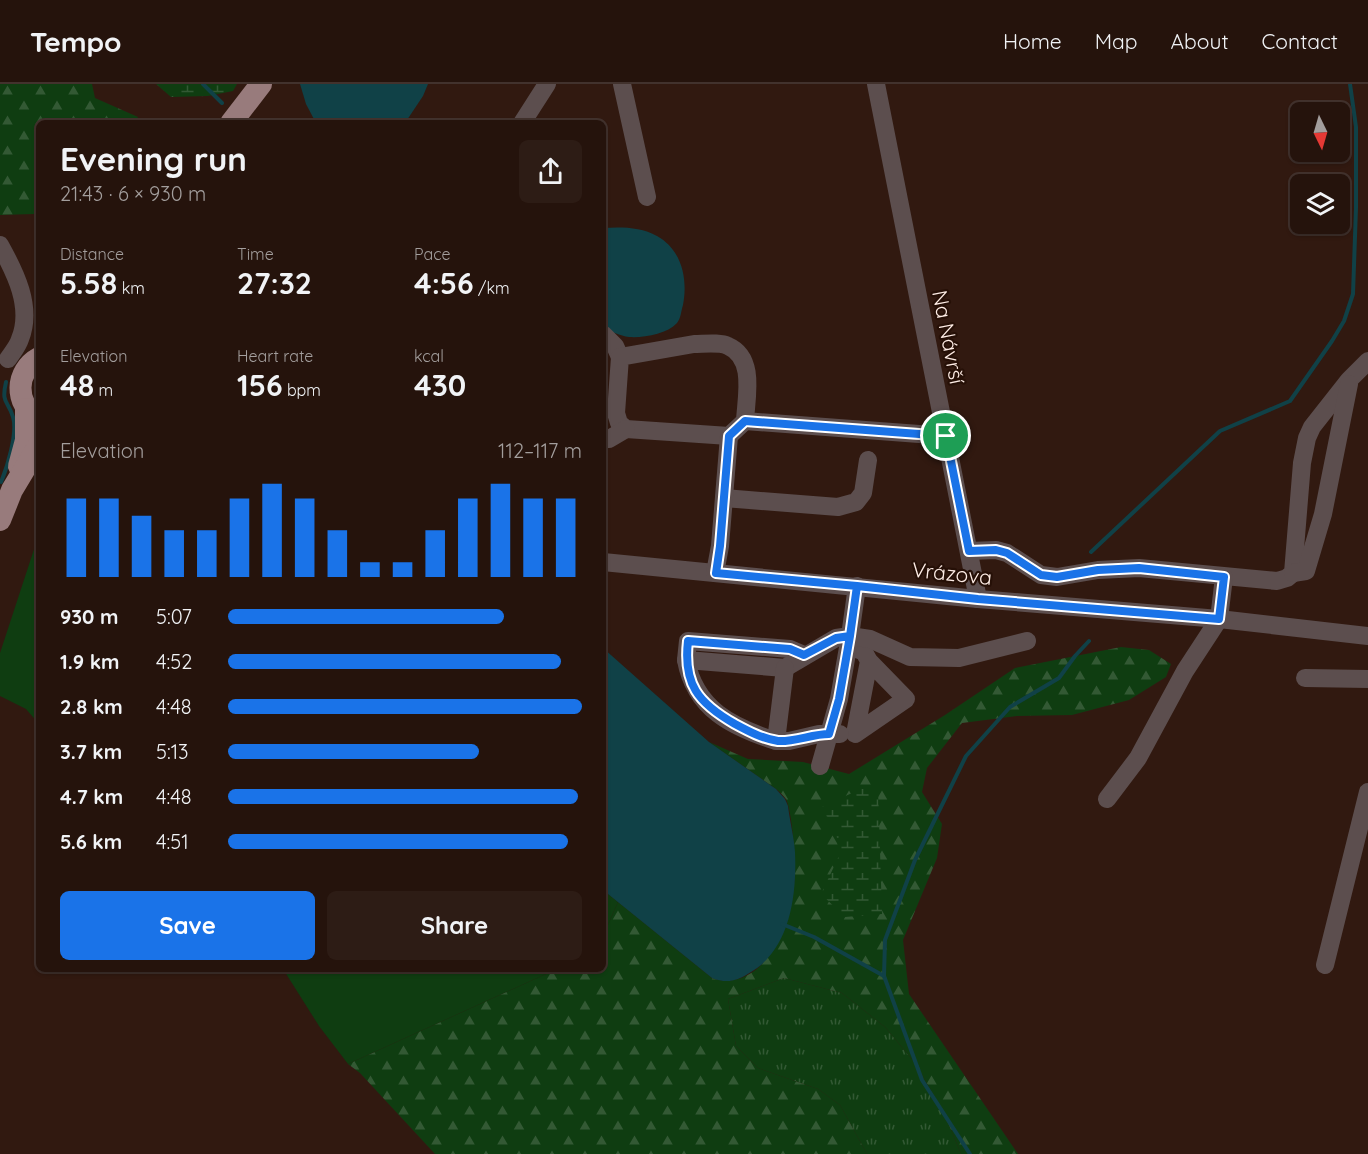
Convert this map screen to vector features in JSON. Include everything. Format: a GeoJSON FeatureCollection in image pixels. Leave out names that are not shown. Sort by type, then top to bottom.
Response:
{"type":"FeatureCollection","features":[{"type":"Feature","properties":{"kind":"main road"},"geometry":{"type":"LineString","coordinates":[[233,120],[261,84]]}},
{"type":"Feature","properties":{"kind":"main road"},"geometry":{"type":"LineString","coordinates":[[0,520],[12,490],[33,414],[22,401],[20,385],[26,368],[36,359]]}},
{"type":"Feature","properties":{"kind":"main road"},"geometry":{"type":"LineString","coordinates":[[12,490],[36,450]]}},
{"type":"Feature","properties":{"kind":"street"},"geometry":{"type":"LineString","coordinates":[[524,120],[547,84]]}},
{"type":"Feature","properties":{"kind":"street"},"geometry":{"type":"LineString","coordinates":[[622,84],[647,197]]}},
{"type":"Feature","properties":{"kind":"street","name":"Na Návrší"},"geometry":{"type":"LineString","coordinates":[[876,84],[978,599]]}},
{"type":"Feature","properties":{"kind":"street"},"geometry":{"type":"LineString","coordinates":[[0,245],[20,285],[24,315],[21,338],[4,356]]}},
{"type":"Feature","properties":{"kind":"street"},"geometry":{"type":"LineString","coordinates":[[606,337],[621,357],[616,413],[619,423],[627,429],[729,436]]}},
{"type":"Feature","properties":{"kind":"street"},"geometry":{"type":"LineString","coordinates":[[621,357],[694,344],[728,345],[741,356],[748,377],[745,421],[729,436],[716,573]]}},
{"type":"Feature","properties":{"kind":"street"},"geometry":{"type":"LineString","coordinates":[[4,356],[36,359]]}},
{"type":"Feature","properties":{"kind":"street"},"geometry":{"type":"LineString","coordinates":[[4,356],[20,385]]}},
{"type":"Feature","properties":{"kind":"street"},"geometry":{"type":"LineString","coordinates":[[1293,573],[1302,463],[1307,438],[1312,427],[1349,380],[1368,361]]}},
{"type":"Feature","properties":{"kind":"street"},"geometry":{"type":"LineString","coordinates":[[969,551],[996,550],[1007,553],[1041,575],[1057,577],[1098,570],[1139,568],[1277,581],[1293,573],[1306,571],[1319,525],[1349,380]]}},
{"type":"Feature","properties":{"kind":"street"},"geometry":{"type":"LineString","coordinates":[[745,421],[946,436]]}},
{"type":"Feature","properties":{"kind":"street"},"geometry":{"type":"LineString","coordinates":[[606,439],[627,429]]}},
{"type":"Feature","properties":{"kind":"street"},"geometry":{"type":"LineString","coordinates":[[724,498],[838,507],[856,502],[863,494],[868,459]]}},
{"type":"Feature","properties":{"kind":"street","name":"Vrázova"},"geometry":{"type":"LineString","coordinates":[[606,562],[978,599],[1219,619],[1368,636]]}},
{"type":"Feature","properties":{"kind":"street"},"geometry":{"type":"LineString","coordinates":[[1107,799],[1138,758],[1185,671],[1219,619],[1224,577]]}},
{"type":"Feature","properties":{"kind":"street"},"geometry":{"type":"LineString","coordinates":[[820,766],[839,699],[857,586]]}},
{"type":"Feature","properties":{"kind":"street"},"geometry":{"type":"LineString","coordinates":[[686,660],[785,668],[836,638],[870,639],[903,655],[930,658],[969,657],[1027,641]]}},
{"type":"Feature","properties":{"kind":"street"},"geometry":{"type":"LineString","coordinates":[[804,655],[790,649],[688,641],[686,660],[692,685],[702,700],[719,715],[749,732],[776,741],[789,741],[819,734],[855,734],[906,699],[868,662],[864,652],[849,640]]}},
{"type":"Feature","properties":{"kind":"street"},"geometry":{"type":"LineString","coordinates":[[855,734],[868,662]]}},
{"type":"Feature","properties":{"kind":"street"},"geometry":{"type":"LineString","coordinates":[[776,741],[785,668]]}},
{"type":"Feature","properties":{"kind":"street"},"geometry":{"type":"LineString","coordinates":[[1305,678],[1368,679]]}},
{"type":"Feature","properties":{"kind":"street"},"geometry":{"type":"LineString","coordinates":[[1325,965],[1368,792]]}},
{"type":"Feature","properties":{"kind":"green space"},"geometry":{"type":"Polygon","coordinates":[[[0,84],[92,84],[95,98],[138,117],[136,120],[36,120],[36,216],[34,214],[0,215],[0,84]]]}},
{"type":"Feature","properties":{"kind":"green space"},"geometry":{"type":"Polygon","coordinates":[[[156,84],[237,84],[233,91],[208,96],[171,97],[156,84]]]}},
{"type":"Feature","properties":{"kind":"green space"},"geometry":{"type":"Polygon","coordinates":[[[36,543],[36,721],[26,709],[0,696],[0,653],[36,543]]]}},
{"type":"Feature","properties":{"kind":"green space"},"geometry":{"type":"Polygon","coordinates":[[[1121,647],[1149,650],[1171,664],[1166,677],[1129,700],[1072,715],[1017,716],[962,723],[927,768],[922,792],[942,824],[937,858],[903,940],[909,994],[1018,1154],[961,1154],[944,1113],[916,1064],[885,1027],[842,993],[784,978],[728,999],[736,1046],[758,1068],[818,1089],[840,1105],[867,1154],[435,1154],[360,1073],[348,1064],[550,972],[606,972],[606,929],[618,902],[712,978],[725,981],[738,979],[751,973],[762,964],[769,951],[793,891],[795,872],[791,817],[786,799],[777,790],[709,742],[748,759],[803,762],[849,774],[945,715],[1015,668],[1121,647]]]}},
{"type":"Feature","properties":{"kind":"green space"},"geometry":{"type":"Polygon","coordinates":[[[863,788],[878,789],[882,914],[845,917],[821,894],[839,856],[835,821],[815,810],[863,788]]]}},
{"type":"Feature","properties":{"kind":"green space"},"geometry":{"type":"Polygon","coordinates":[[[606,892],[618,902],[606,929],[606,892]]]}},
{"type":"Feature","properties":{"kind":"green space"},"geometry":{"type":"Polygon","coordinates":[[[285,972],[550,972],[348,1064],[319,1026],[285,972]]]}},
{"type":"Feature","properties":{"kind":"green space"},"geometry":{"type":"Polygon","coordinates":[[[784,978],[842,993],[885,1027],[916,1064],[944,1113],[961,1154],[867,1154],[840,1105],[818,1089],[758,1068],[736,1046],[728,999],[784,978]]]}},
{"type":"Feature","properties":{"kind":"water"},"geometry":{"type":"Polygon","coordinates":[[[300,84],[428,84],[407,120],[314,120],[306,104],[300,84]]]}},
{"type":"Feature","properties":{"kind":"water"},"geometry":{"type":"Polygon","coordinates":[[[606,228],[638,229],[657,236],[666,242],[678,257],[684,275],[683,305],[680,317],[673,327],[655,335],[622,336],[606,329],[606,228]]]}},
{"type":"Feature","properties":{"kind":"water"},"geometry":{"type":"Polygon","coordinates":[[[606,651],[709,742],[776,789],[788,806],[795,869],[792,903],[783,935],[775,950],[751,972],[732,981],[712,978],[606,892],[606,651]]]}},
{"type":"Feature","properties":{"kind":"waterway"},"geometry":{"type":"LineString","coordinates":[[203,84],[222,103]]}},
{"type":"Feature","properties":{"kind":"waterway"},"geometry":{"type":"LineString","coordinates":[[1091,552],[1220,431],[1290,401],[1344,321],[1353,294],[1356,208],[1356,127],[1350,84]]}},
{"type":"Feature","properties":{"kind":"waterway"},"geometry":{"type":"LineString","coordinates":[[1,482],[9,460],[14,432],[13,417],[5,398],[6,382]]}},
{"type":"Feature","properties":{"kind":"waterway"},"geometry":{"type":"LineString","coordinates":[[884,976],[885,940],[915,860],[966,756],[1010,707],[1059,678],[1089,641]]}},
{"type":"Feature","properties":{"kind":"waterway"},"geometry":{"type":"LineString","coordinates":[[782,924],[814,937],[884,976],[922,1080],[970,1154]]}},
{"type":"Feature","properties":{"kind":"route"},"geometry":{"type":"LineString","coordinates":[[946,436],[745,421],[729,436],[716,573],[857,586],[850,636],[836,638],[804,655],[790,649],[688,641],[686,660],[692,685],[702,700],[719,715],[749,732],[776,741],[829,734],[839,699],[850,636],[851,627],[857,586],[978,599],[1219,619],[1224,577],[1139,568],[1098,570],[1057,577],[1041,575],[1007,553],[996,550],[969,551],[946,436]]}}]}
